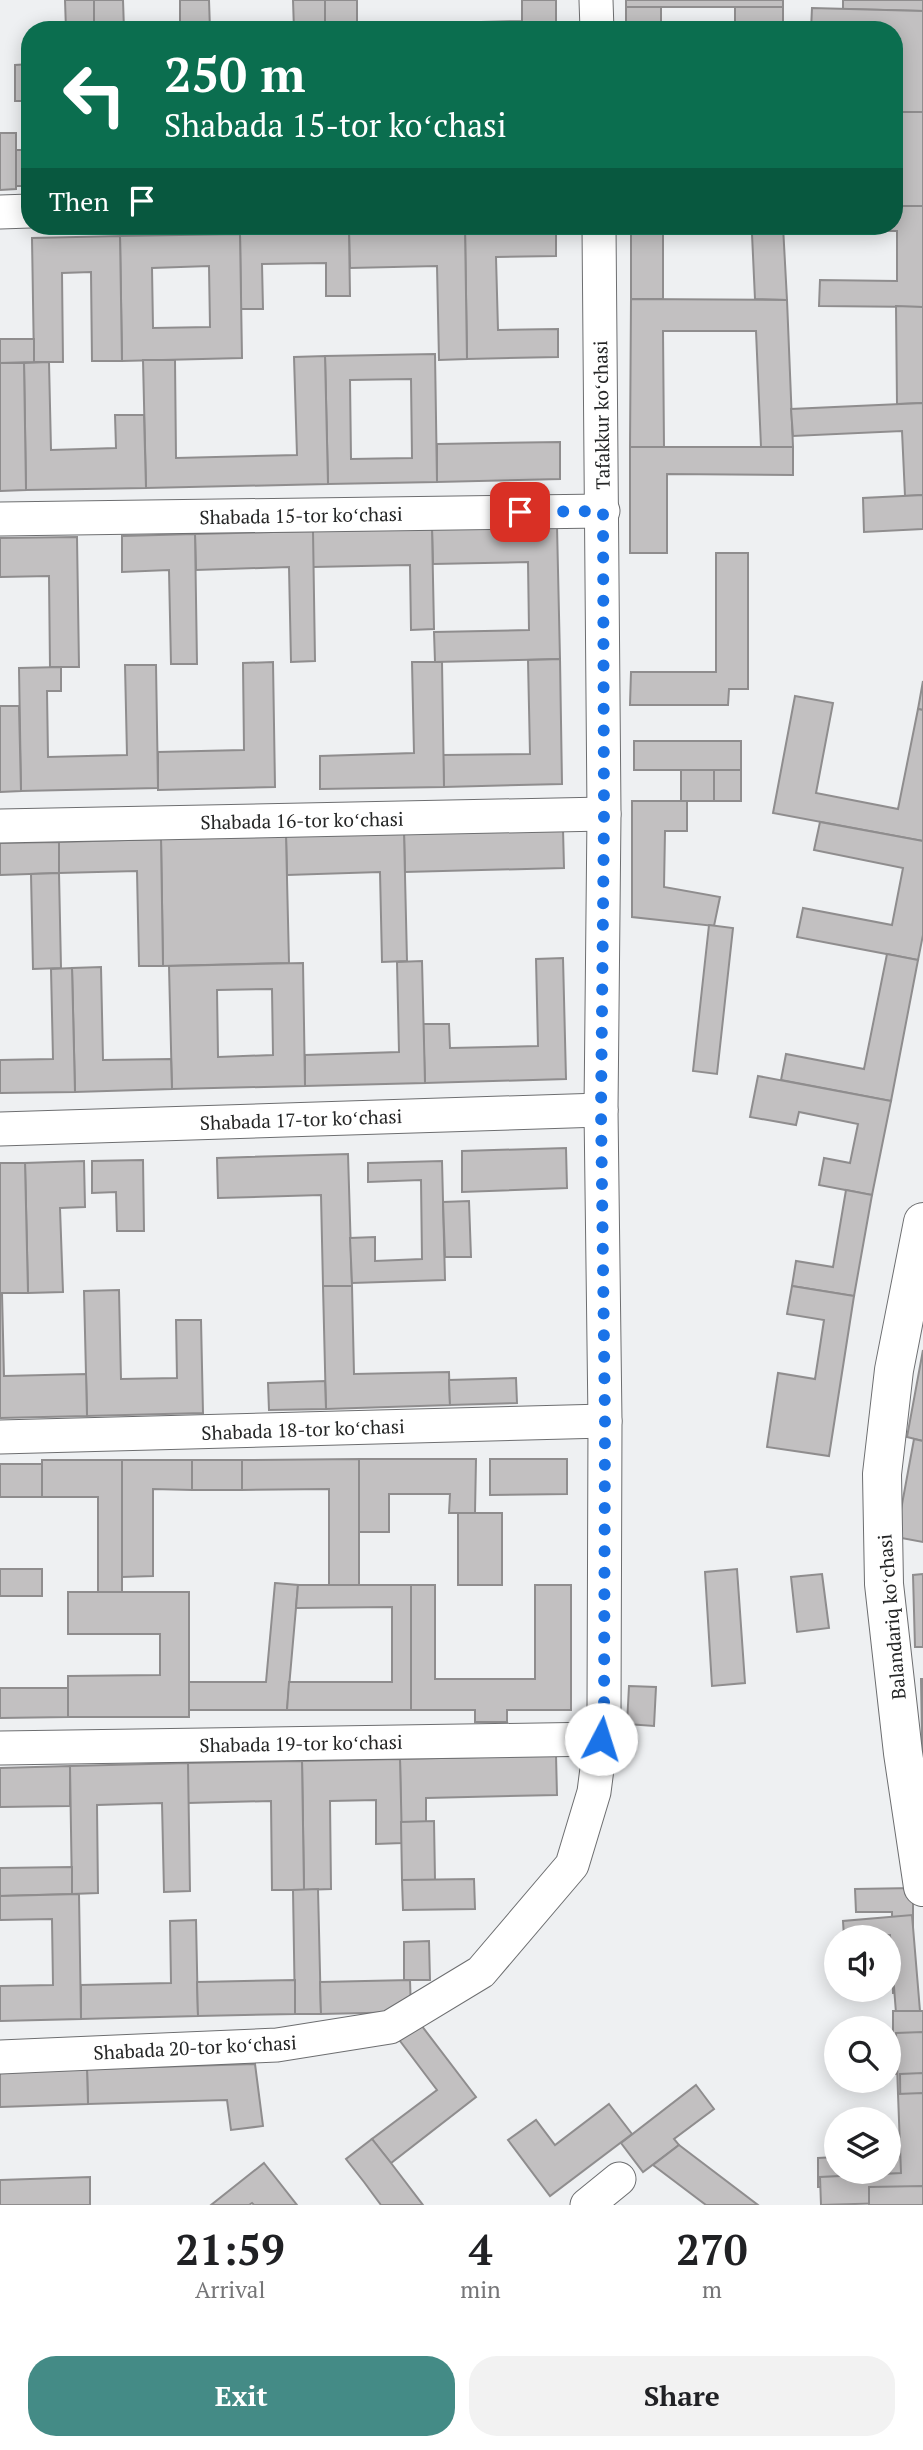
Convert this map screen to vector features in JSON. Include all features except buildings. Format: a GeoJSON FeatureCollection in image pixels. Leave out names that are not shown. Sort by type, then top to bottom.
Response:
{"type":"FeatureCollection","features":[{"type":"Feature","properties":{"kind":"street"},"geometry":{"type":"LineString","coordinates":[[596,0],[597,21]]}},
{"type":"Feature","properties":{"kind":"street"},"geometry":{"type":"LineString","coordinates":[[0,212],[21,211]]}},
{"type":"Feature","properties":{"kind":"street","name":"Tafakkur koʻchasi"},"geometry":{"type":"LineString","coordinates":[[599,235],[603,511],[601,1110],[605,1421],[604,1714],[601,1739]]}},
{"type":"Feature","properties":{"kind":"street","name":"Shabada 15-tor koʻchasi"},"geometry":{"type":"LineString","coordinates":[[0,519],[603,511]]}},
{"type":"Feature","properties":{"kind":"street","name":"Shabada 16-tor koʻchasi"},"geometry":{"type":"LineString","coordinates":[[0,826],[604,814]]}},
{"type":"Feature","properties":{"kind":"street","name":"Shabada 17-tor koʻchasi"},"geometry":{"type":"LineString","coordinates":[[0,1129],[601,1110]]}},
{"type":"Feature","properties":{"kind":"street","name":"Balandariq koʻchasi"},"geometry":{"type":"LineString","coordinates":[[923,1222],[894,1370],[882,1474],[884,1584],[903,1753],[923,1887]]}},
{"type":"Feature","properties":{"kind":"street","name":"Shabada 18-tor koʻchasi"},"geometry":{"type":"LineString","coordinates":[[0,1437],[605,1421]]}},
{"type":"Feature","properties":{"kind":"street","name":"Shabada 19-tor koʻchasi"},"geometry":{"type":"LineString","coordinates":[[0,1748],[601,1739]]}},
{"type":"Feature","properties":{"kind":"street","name":"Shabada 20-tor koʻchasi"},"geometry":{"type":"LineString","coordinates":[[0,2057],[277,2045],[390,2027],[481,1972],[572,1865],[594,1792],[601,1739]]}},
{"type":"Feature","properties":{"kind":"street"},"geometry":{"type":"LineString","coordinates":[[587,2205],[619,2179]]}},
{"type":"Feature","properties":{"kind":"route"},"geometry":{"type":"LineString","coordinates":[[520,512],[603,511],[601,1110],[605,1447],[604,1714],[601,1739]]}}]}
